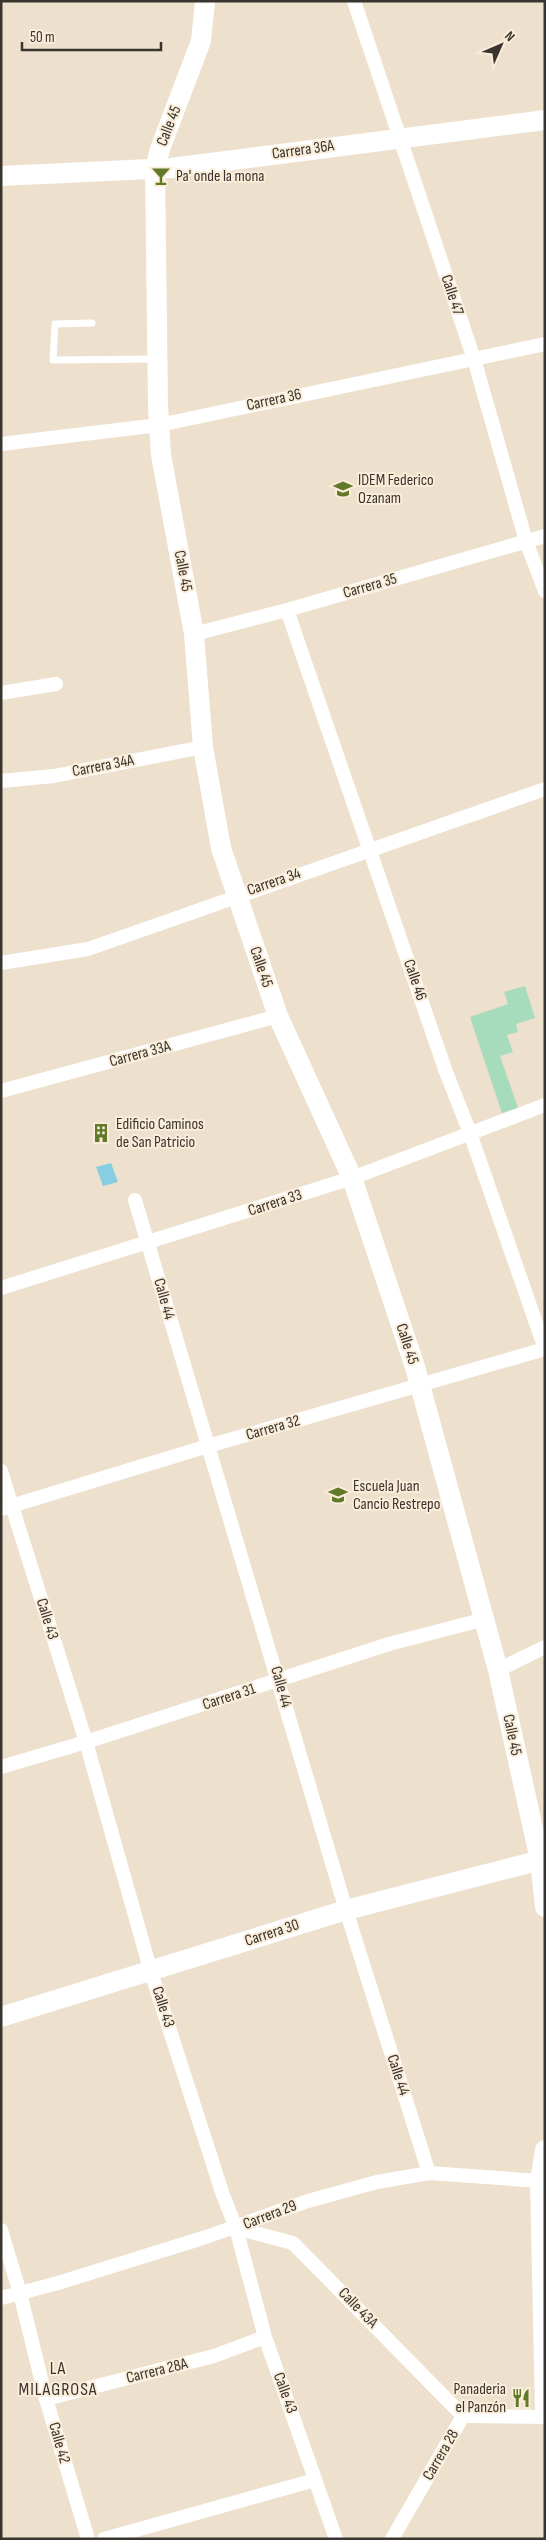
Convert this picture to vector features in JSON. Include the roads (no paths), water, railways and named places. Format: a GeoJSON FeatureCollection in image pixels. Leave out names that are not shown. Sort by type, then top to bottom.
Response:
{"type":"FeatureCollection","features":[{"type":"Feature","properties":{"kind":"main road","name":"Calle 45"},"geometry":{"type":"LineString","coordinates":[[205,1],[201,41],[154,169],[157,359],[161,456],[194,634],[203,747],[221,848],[278,1016],[352,1178],[420,1385],[498,1670],[542,1860],[545,1907]]}},
{"type":"Feature","properties":{"kind":"main road","name":"Carrera 36A"},"geometry":{"type":"LineString","coordinates":[[1,176],[133,168],[154,169],[545,120]]}},
{"type":"Feature","properties":{"kind":"main road","name":"Carrera 30"},"geometry":{"type":"LineString","coordinates":[[1,2017],[152,1972],[346,1910],[542,1860]]}},
{"type":"Feature","properties":{"kind":"main road"},"geometry":{"type":"LineString","coordinates":[[545,2150],[543,2181],[545,2409]]}},
{"type":"Feature","properties":{"kind":"street","name":"Calle 47"},"geometry":{"type":"LineString","coordinates":[[354,1],[474,359],[526,541],[545,591]]}},
{"type":"Feature","properties":{"kind":"street","name":"Carrera 36"},"geometry":{"type":"LineString","coordinates":[[1,444],[159,425],[545,344]]}},
{"type":"Feature","properties":{"kind":"street","name":"Carrera 35"},"geometry":{"type":"LineString","coordinates":[[194,634],[287,610],[545,536]]}},
{"type":"Feature","properties":{"kind":"street","name":"Calle 46"},"geometry":{"type":"LineString","coordinates":[[287,610],[446,1072],[470,1133],[545,1349]]}},
{"type":"Feature","properties":{"kind":"street"},"geometry":{"type":"LineString","coordinates":[[1,693],[56,684]]}},
{"type":"Feature","properties":{"kind":"street","name":"Carrera 34A"},"geometry":{"type":"LineString","coordinates":[[1,781],[54,776],[203,747]]}},
{"type":"Feature","properties":{"kind":"street","name":"Carrera 34"},"geometry":{"type":"LineString","coordinates":[[1,963],[50,957],[88,949],[236,895],[371,850],[545,788]]}},
{"type":"Feature","properties":{"kind":"street","name":"Carrera 33A"},"geometry":{"type":"LineString","coordinates":[[1,1091],[278,1016]]}},
{"type":"Feature","properties":{"kind":"street","name":"Carrera 33"},"geometry":{"type":"LineString","coordinates":[[1,1288],[148,1244],[352,1178],[545,1105]]}},
{"type":"Feature","properties":{"kind":"street","name":"Calle 44"},"geometry":{"type":"LineString","coordinates":[[135,1200],[280,1681],[346,1910],[429,2173]]}},
{"type":"Feature","properties":{"kind":"street","name":"Carrera 32"},"geometry":{"type":"LineString","coordinates":[[7,1508],[208,1446],[545,1349]]}},
{"type":"Feature","properties":{"kind":"street","name":"Calle 43"},"geometry":{"type":"LineString","coordinates":[[1,1471],[7,1508],[86,1742],[152,1972],[223,2194],[236,2228],[265,2337],[336,2539]]}},
{"type":"Feature","properties":{"kind":"street","name":"Carrera 31"},"geometry":{"type":"LineString","coordinates":[[1,1767],[280,1681],[388,1644],[484,1619]]}},
{"type":"Feature","properties":{"kind":"street"},"geometry":{"type":"LineString","coordinates":[[498,1670],[545,1647]]}},
{"type":"Feature","properties":{"kind":"street","name":"Carrera 29"},"geometry":{"type":"LineString","coordinates":[[1,2298],[236,2228],[308,2201],[378,2182],[429,2173],[543,2181]]}},
{"type":"Feature","properties":{"kind":"street","name":"Calle 43A"},"geometry":{"type":"LineString","coordinates":[[236,2228],[293,2243],[463,2416]]}},
{"type":"Feature","properties":{"kind":"street","name":"Calle 42"},"geometry":{"type":"LineString","coordinates":[[1,2230],[20,2293],[46,2399],[88,2539]]}},
{"type":"Feature","properties":{"kind":"street","name":"Carrera 28A"},"geometry":{"type":"LineString","coordinates":[[46,2399],[214,2356],[265,2337]]}},
{"type":"Feature","properties":{"kind":"street","name":"Carrera 28"},"geometry":{"type":"LineString","coordinates":[[392,2539],[463,2416],[545,2417]]}},
{"type":"Feature","properties":{"kind":"street"},"geometry":{"type":"LineString","coordinates":[[104,2539],[315,2480]]}},
{"type":"Feature","properties":{"kind":"lane"},"geometry":{"type":"LineString","coordinates":[[92,323],[55,324],[53,360],[157,359]]}},
{"type":"Feature","properties":{"kind":"water"},"geometry":{"type":"Polygon","coordinates":[[[111,1163],[118,1182],[103,1186],[96,1167],[111,1163]]]}},
{"type":"Feature","properties":{"kind":"place","name":"Pa' onde la mona"},"geometry":{"type":"Point","coordinates":[161,176]}},
{"type":"Feature","properties":{"kind":"place","name":"IDEM Federico Ozanam"},"geometry":{"type":"Point","coordinates":[343,489]}},
{"type":"Feature","properties":{"kind":"place","name":"Edificio Caminos de San Patricio"},"geometry":{"type":"Point","coordinates":[101,1133]}},
{"type":"Feature","properties":{"kind":"place","name":"Escuela Juan Cancio Restrepo"},"geometry":{"type":"Point","coordinates":[338,1495]}},
{"type":"Feature","properties":{"kind":"place","name":"Panaderia el Panzón"},"geometry":{"type":"Point","coordinates":[521,2398]}},
{"type":"Feature","properties":{"kind":"district","name":"LA MILAGROSA"},"geometry":{"type":"Point","coordinates":[58,2378]}}]}
